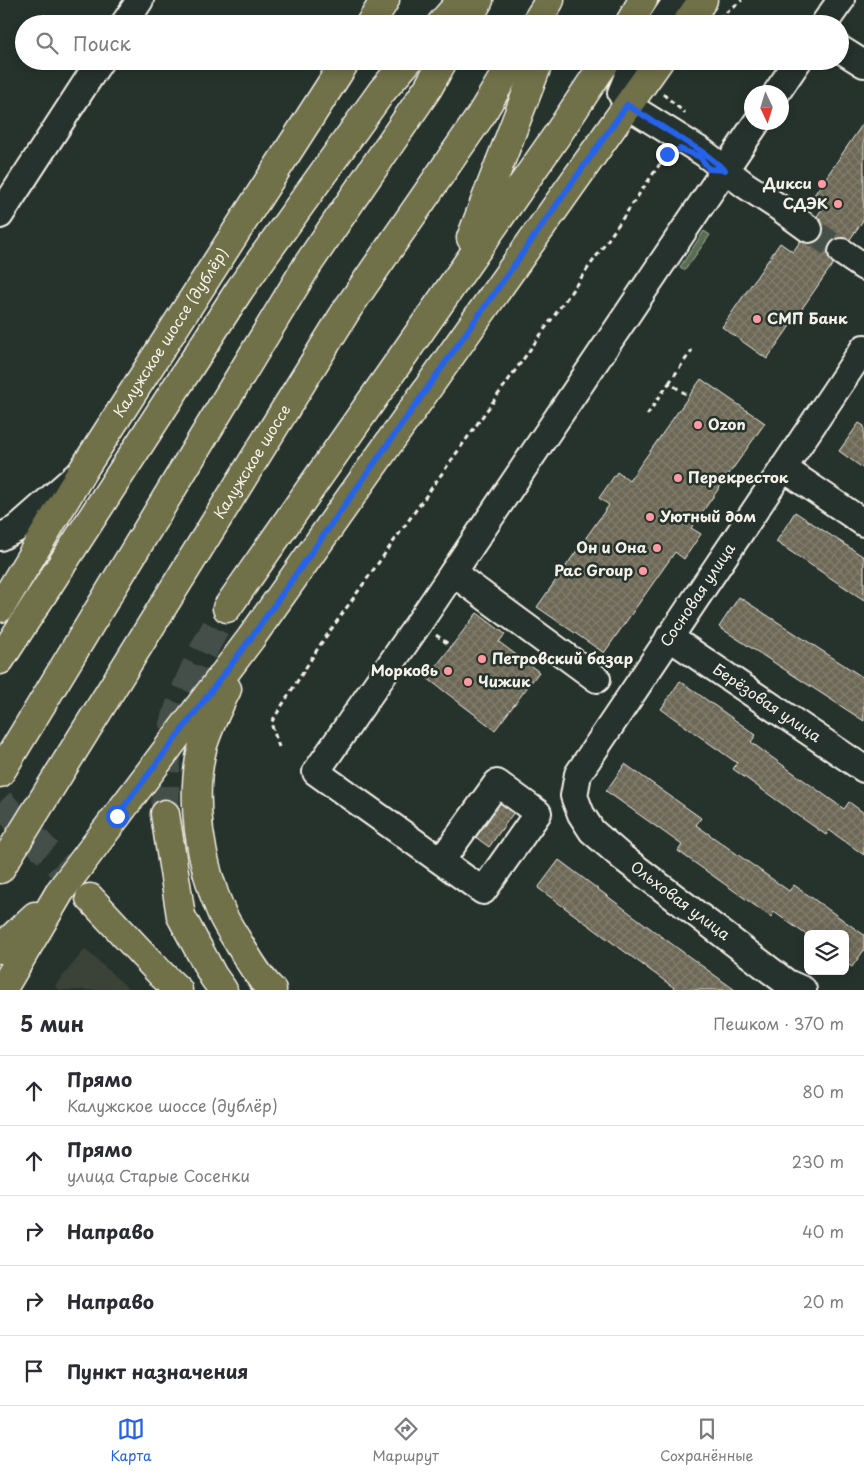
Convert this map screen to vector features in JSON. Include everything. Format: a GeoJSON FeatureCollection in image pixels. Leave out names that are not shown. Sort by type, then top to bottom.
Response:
{"type":"FeatureCollection","features":[{"type":"Feature","properties":{"kind":"main road"},"geometry":{"type":"LineString","coordinates":[[376,15],[386,0]]}},
{"type":"Feature","properties":{"kind":"main road"},"geometry":{"type":"LineString","coordinates":[[449,15],[462,0]]}},
{"type":"Feature","properties":{"kind":"main road"},"geometry":{"type":"LineString","coordinates":[[470,15],[479,0]]}},
{"type":"Feature","properties":{"kind":"main road"},"geometry":{"type":"LineString","coordinates":[[541,15],[550,0]]}},
{"type":"Feature","properties":{"kind":"main road"},"geometry":{"type":"LineString","coordinates":[[555,15],[561,0]]}},
{"type":"Feature","properties":{"kind":"main road"},"geometry":{"type":"LineString","coordinates":[[634,15],[643,0]]}},
{"type":"Feature","properties":{"kind":"main road"},"geometry":{"type":"LineString","coordinates":[[692,15],[703,0]]}},
{"type":"Feature","properties":{"kind":"main road","name":"Калужское шоссе (дублёр)"},"geometry":{"type":"LineString","coordinates":[[0,608],[83,470],[340,70]]}},
{"type":"Feature","properties":{"kind":"main road"},"geometry":{"type":"LineString","coordinates":[[2,656],[240,289],[382,91],[400,70]]}},
{"type":"Feature","properties":{"kind":"main road"},"geometry":{"type":"LineString","coordinates":[[0,773],[308,264],[428,88],[438,70]]}},
{"type":"Feature","properties":{"kind":"main road","name":"Калужское шоссе"},"geometry":{"type":"LineString","coordinates":[[0,869],[348,308],[479,118],[508,70]]}},
{"type":"Feature","properties":{"kind":"main road"},"geometry":{"type":"LineString","coordinates":[[453,284],[536,70]]}},
{"type":"Feature","properties":{"kind":"main road"},"geometry":{"type":"LineString","coordinates":[[227,608],[557,135],[600,70]]}},
{"type":"Feature","properties":{"kind":"main road"},"geometry":{"type":"LineString","coordinates":[[2,990],[61,890],[251,638],[652,70]]}},
{"type":"Feature","properties":{"kind":"main road"},"geometry":{"type":"LineString","coordinates":[[251,638],[215,714],[203,745],[198,781],[198,820],[204,864],[222,914],[245,955],[272,990]]}},
{"type":"Feature","properties":{"kind":"main road"},"geometry":{"type":"LineString","coordinates":[[165,814],[181,916],[213,976],[223,990]]}},
{"type":"Feature","properties":{"kind":"main road"},"geometry":{"type":"LineString","coordinates":[[0,949],[61,890]]}},
{"type":"Feature","properties":{"kind":"main road"},"geometry":{"type":"LineString","coordinates":[[90,898],[178,990]]}},
{"type":"Feature","properties":{"kind":"street"},"geometry":{"type":"LineString","coordinates":[[130,15],[140,0]]}},
{"type":"Feature","properties":{"kind":"street"},"geometry":{"type":"LineString","coordinates":[[667,15],[677,0]]}},
{"type":"Feature","properties":{"kind":"street"},"geometry":{"type":"LineString","coordinates":[[830,15],[841,0]]}},
{"type":"Feature","properties":{"kind":"street"},"geometry":{"type":"LineString","coordinates":[[849,54],[864,64]]}},
{"type":"Feature","properties":{"kind":"street"},"geometry":{"type":"LineString","coordinates":[[0,216],[94,70]]}},
{"type":"Feature","properties":{"kind":"street"},"geometry":{"type":"LineString","coordinates":[[632,70],[622,94],[627,105],[704,153],[745,186],[809,229]]}},
{"type":"Feature","properties":{"kind":"street"},"geometry":{"type":"LineString","coordinates":[[782,85],[792,70]]}},
{"type":"Feature","properties":{"kind":"street"},"geometry":{"type":"LineString","coordinates":[[441,861],[316,772],[453,573],[752,130]]}},
{"type":"Feature","properties":{"kind":"street"},"geometry":{"type":"LineString","coordinates":[[842,252],[864,267]]}},
{"type":"Feature","properties":{"kind":"street","name":"Сосновая улица"},"geometry":{"type":"LineString","coordinates":[[574,796],[578,774],[783,468],[861,337]]}},
{"type":"Feature","properties":{"kind":"street"},"geometry":{"type":"LineString","coordinates":[[783,468],[864,523]]}},
{"type":"Feature","properties":{"kind":"street"},"geometry":{"type":"LineString","coordinates":[[0,537],[16,529],[83,470]]}},
{"type":"Feature","properties":{"kind":"street"},"geometry":{"type":"LineString","coordinates":[[453,573],[597,679]]}},
{"type":"Feature","properties":{"kind":"street","name":"Берёзовая улица"},"geometry":{"type":"LineString","coordinates":[[669,637],[864,769]]}},
{"type":"Feature","properties":{"kind":"street","name":"Ольховая улица"},"geometry":{"type":"LineString","coordinates":[[574,796],[581,814],[592,831],[623,858],[787,983],[803,990]]}},
{"type":"Feature","properties":{"kind":"path"},"geometry":{"type":"LineString","coordinates":[[723,15],[742,0]]}},
{"type":"Feature","properties":{"kind":"path"},"geometry":{"type":"LineString","coordinates":[[658,91],[687,115]]}},
{"type":"Feature","properties":{"kind":"path"},"geometry":{"type":"LineString","coordinates":[[279,747],[271,723],[320,645],[667,154]]}},
{"type":"Feature","properties":{"kind":"path"},"geometry":{"type":"LineString","coordinates":[[647,415],[692,350]]}},
{"type":"Feature","properties":{"kind":"path"},"geometry":{"type":"LineString","coordinates":[[669,383],[690,396]]}},
{"type":"Feature","properties":{"kind":"shaded area"},"geometry":{"type":"Polygon","coordinates":[[[85,949],[130,990],[60,990],[55,986],[85,949]]]}},
{"type":"Feature","properties":{"kind":"green space"},"geometry":{"type":"Polygon","coordinates":[[[704,231],[710,235],[685,270],[680,267],[704,231]]]}},
{"type":"Feature","properties":{"kind":"building"},"geometry":{"type":"Polygon","coordinates":[[[864,122],[864,219],[767,359],[722,327],[780,243],[793,252],[826,203],[814,195],[864,122]]]}},
{"type":"Feature","properties":{"kind":"building","name":"Уютный дом"},"geometry":{"type":"Polygon","coordinates":[[[701,379],[765,423],[691,528],[701,534],[684,559],[675,552],[604,653],[537,607],[609,505],[599,498],[617,472],[629,481],[701,379]]]}},
{"type":"Feature","properties":{"kind":"building"},"geometry":{"type":"Polygon","coordinates":[[[859,423],[864,426],[864,469],[839,451],[859,423]]]}},
{"type":"Feature","properties":{"kind":"building"},"geometry":{"type":"Polygon","coordinates":[[[795,512],[864,557],[864,600],[776,542],[795,512]]]}},
{"type":"Feature","properties":{"kind":"building"},"geometry":{"type":"Polygon","coordinates":[[[739,597],[864,678],[864,721],[719,627],[739,597]]]}},
{"type":"Feature","properties":{"kind":"building","name":"Петровский базар"},"geometry":{"type":"Polygon","coordinates":[[[477,613],[505,634],[499,642],[539,672],[495,730],[427,678],[477,613]]]}},
{"type":"Feature","properties":{"kind":"building"},"geometry":{"type":"Polygon","coordinates":[[[680,681],[756,735],[751,742],[763,751],[844,809],[849,802],[864,813],[864,855],[829,830],[826,835],[733,769],[737,763],[661,709],[680,681]]]}},
{"type":"Feature","properties":{"kind":"building"},"geometry":{"type":"Polygon","coordinates":[[[625,764],[701,818],[696,825],[789,891],[794,885],[864,935],[864,950],[852,967],[849,965],[849,930],[804,930],[804,933],[774,912],[771,917],[678,851],[682,845],[606,791],[625,764]]]}},
{"type":"Feature","properties":{"kind":"building"},"geometry":{"type":"Polygon","coordinates":[[[494,798],[514,812],[489,847],[470,833],[494,798]]]}},
{"type":"Feature","properties":{"kind":"building"},"geometry":{"type":"Polygon","coordinates":[[[559,860],[735,990],[677,990],[538,888],[559,860]]]}},
{"type":"Feature","properties":{"kind":"tunnel"},"geometry":{"type":"LineString","coordinates":[[809,229],[842,252]]}},
{"type":"Feature","properties":{"kind":"tunnel"},"geometry":{"type":"LineString","coordinates":[[165,814],[166,768],[169,747],[180,705],[196,665],[227,608]]}},
{"type":"Feature","properties":{"kind":"tunnel"},"geometry":{"type":"LineString","coordinates":[[0,802],[87,895]]}},
{"type":"Feature","properties":{"kind":"place","name":"Дикси"},"geometry":{"type":"Point","coordinates":[822,184]}},
{"type":"Feature","properties":{"kind":"place","name":"СДЭК"},"geometry":{"type":"Point","coordinates":[838,204]}},
{"type":"Feature","properties":{"kind":"place","name":"СМП Банк"},"geometry":{"type":"Point","coordinates":[757,319]}},
{"type":"Feature","properties":{"kind":"place","name":"Ozon"},"geometry":{"type":"Point","coordinates":[698,425]}},
{"type":"Feature","properties":{"kind":"place","name":"Перекресток"},"geometry":{"type":"Point","coordinates":[678,478]}},
{"type":"Feature","properties":{"kind":"place","name":"Уютный дом"},"geometry":{"type":"Point","coordinates":[650,517]}},
{"type":"Feature","properties":{"kind":"place","name":"Он и Она"},"geometry":{"type":"Point","coordinates":[657,548]}},
{"type":"Feature","properties":{"kind":"place","name":"Pac Group"},"geometry":{"type":"Point","coordinates":[643,571]}},
{"type":"Feature","properties":{"kind":"place","name":"Петровский базар"},"geometry":{"type":"Point","coordinates":[482,659]}},
{"type":"Feature","properties":{"kind":"place","name":"Морковь"},"geometry":{"type":"Point","coordinates":[448,671]}},
{"type":"Feature","properties":{"kind":"place","name":"Чижик"},"geometry":{"type":"Point","coordinates":[468,682]}},
{"type":"Feature","properties":{"kind":"route"},"geometry":{"type":"LineString","coordinates":[[117,816],[251,638],[627,105],[704,153],[725,170],[709,169],[700,157],[680,149],[667,154]]}}]}
